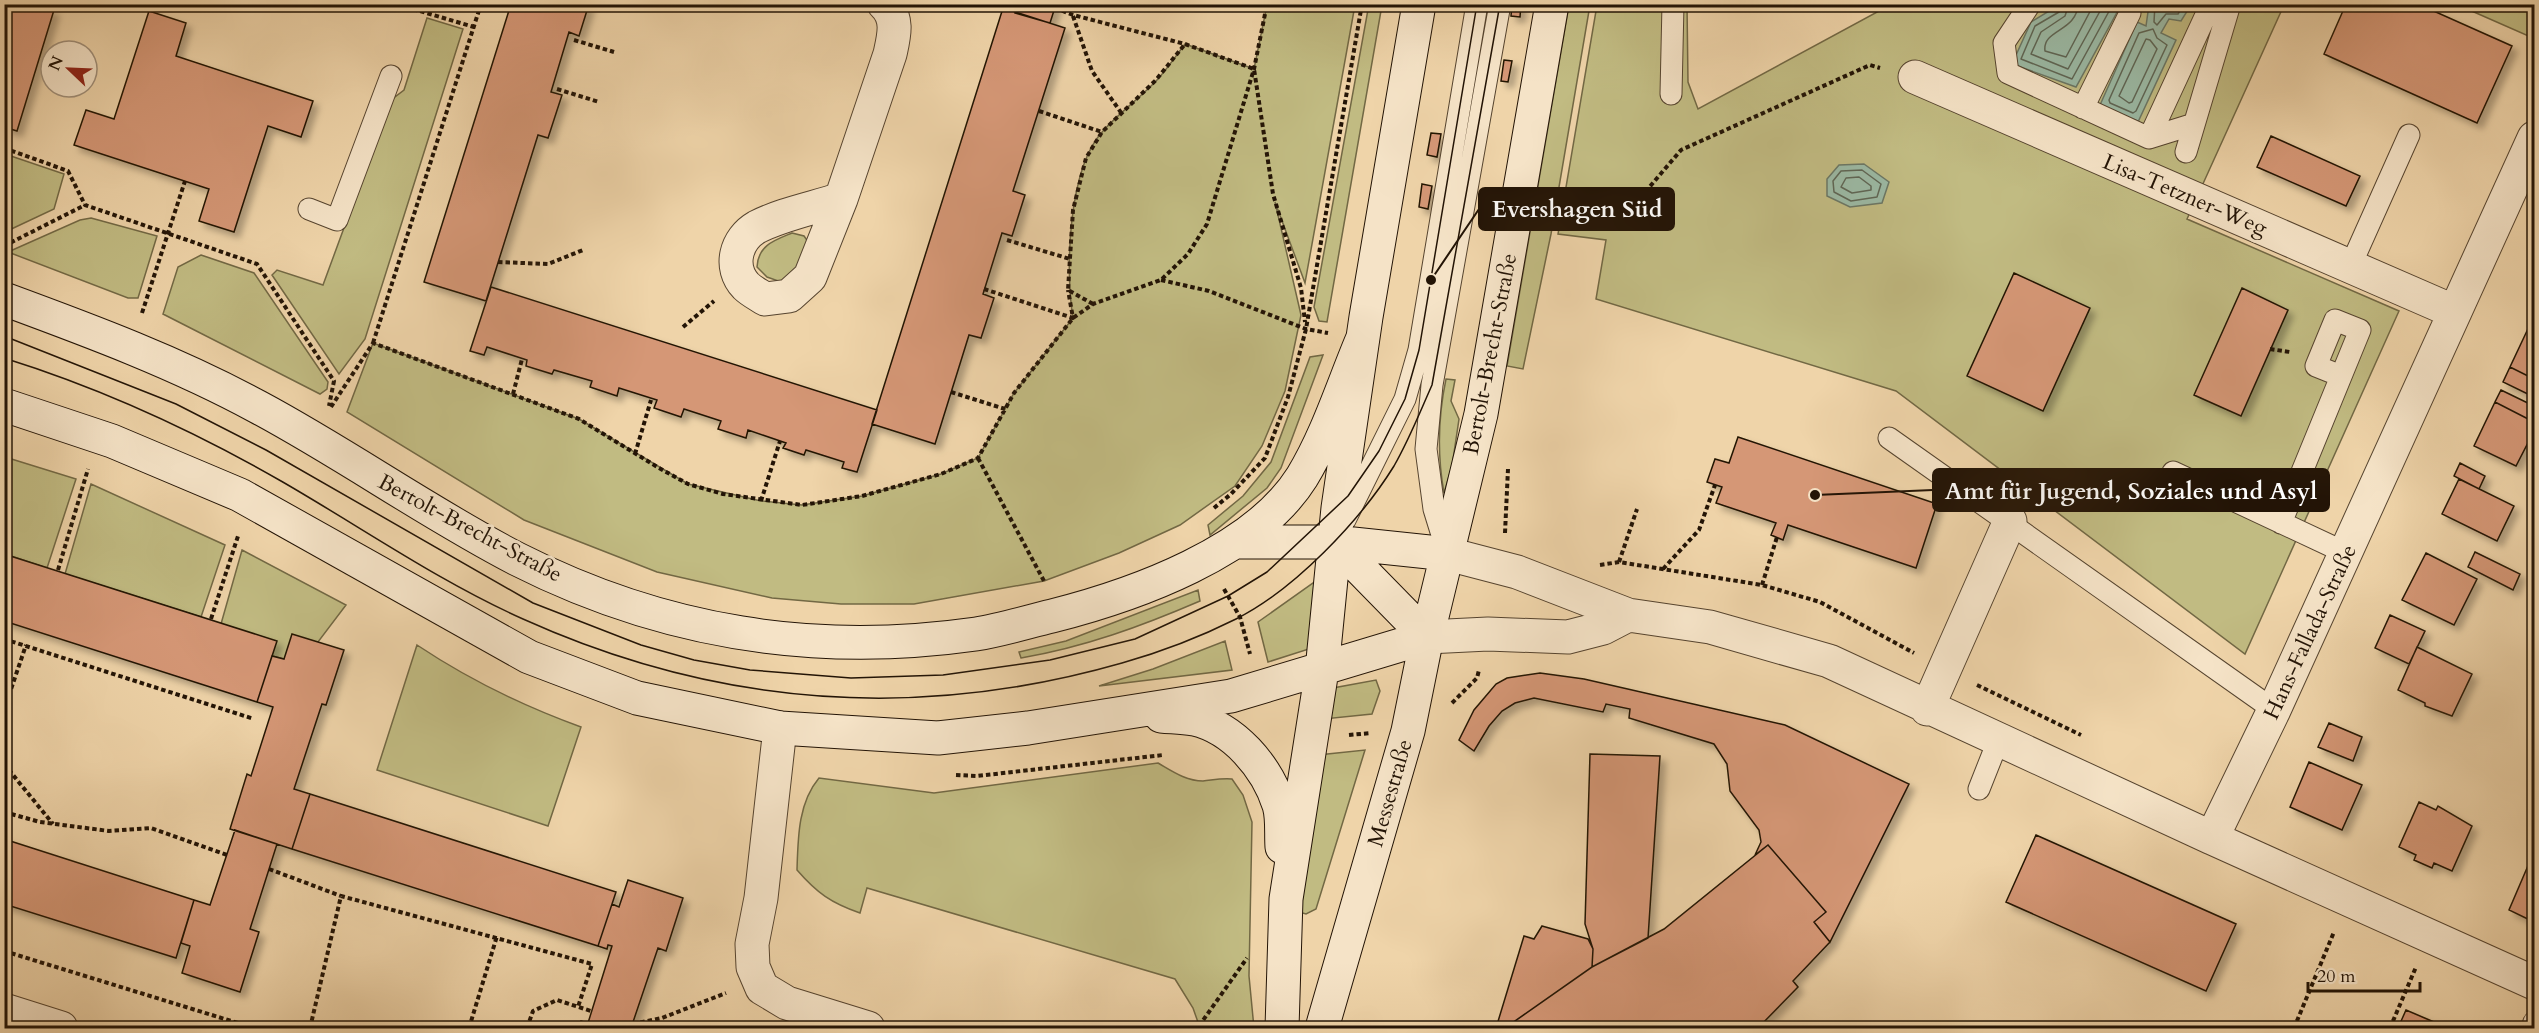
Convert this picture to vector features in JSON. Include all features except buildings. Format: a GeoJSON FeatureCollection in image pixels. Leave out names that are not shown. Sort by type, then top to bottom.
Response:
{"type":"FeatureCollection","features":[{"type":"Feature","properties":{"kind":"main road"},"geometry":{"type":"LineString","coordinates":[[841,199],[890,54],[895,32],[892,12],[884,4]]}},
{"type":"Feature","properties":{"kind":"main road","name":"Bertolt-Brecht-Straße"},"geometry":{"type":"LineString","coordinates":[[1322,670],[1334,542],[1362,340],[1419,4]]}},
{"type":"Feature","properties":{"kind":"main road","name":"Bertolt-Brecht-Straße"},"geometry":{"type":"LineString","coordinates":[[1237,542],[1334,542],[1448,554],[1481,414],[1552,4]]}},
{"type":"Feature","properties":{"kind":"main road","name":"Lisa-Tetzner-Weg"},"geometry":{"type":"LineString","coordinates":[[1915,77],[2455,312]]}},
{"type":"Feature","properties":{"kind":"main road","name":"Hans-Fallada-Straße"},"geometry":{"type":"LineString","coordinates":[[2212,838],[2274,710],[2535,138]]}},
{"type":"Feature","properties":{"kind":"main road","name":"Bertolt-Brecht-Straße"},"geometry":{"type":"LineString","coordinates":[[4,299],[188,371],[260,408],[425,508],[519,560],[607,599],[678,620],[762,638],[815,644],[871,643],[978,634],[1137,591],[1237,542],[1273,511],[1301,479],[1321,439],[1362,340]]}},
{"type":"Feature","properties":{"kind":"main road"},"geometry":{"type":"LineString","coordinates":[[4,405],[112,441],[240,495],[540,662],[637,698],[780,728],[938,738],[1028,728],[1231,696],[1426,637],[1488,634],[1568,637],[1603,628],[1628,615]]}},
{"type":"Feature","properties":{"kind":"main road"},"geometry":{"type":"LineString","coordinates":[[1927,708],[2010,521]]}},
{"type":"Feature","properties":{"kind":"main road"},"geometry":{"type":"LineString","coordinates":[[1334,542],[1426,637]]}},
{"type":"Feature","properties":{"kind":"main road"},"geometry":{"type":"LineString","coordinates":[[1448,554],[1509,570],[1628,615],[1710,627],[1829,661],[1998,741],[2535,983]]}},
{"type":"Feature","properties":{"kind":"main road","name":"Messestraße"},"geometry":{"type":"LineString","coordinates":[[1322,1029],[1355,907],[1408,731],[1426,637],[1448,554]]}},
{"type":"Feature","properties":{"kind":"main road"},"geometry":{"type":"LineString","coordinates":[[1286,899],[1322,670]]}},
{"type":"Feature","properties":{"kind":"main road"},"geometry":{"type":"LineString","coordinates":[[1130,712],[1196,720],[1228,734],[1245,749],[1264,773],[1279,806],[1286,899],[1282,1029]]}},
{"type":"Feature","properties":{"kind":"main road"},"geometry":{"type":"LineString","coordinates":[[780,728],[761,898],[752,944],[753,966],[762,988],[787,1003],[868,1029]]}},
{"type":"Feature","properties":{"kind":"main road"},"geometry":{"type":"LineString","coordinates":[[4,1010],[62,1029]]}},
{"type":"Feature","properties":{"kind":"lane"},"geometry":{"type":"LineString","coordinates":[[1334,542],[1405,399],[1419,350],[1477,4]]}},
{"type":"Feature","properties":{"kind":"lane"},"geometry":{"type":"LineString","coordinates":[[1448,554],[1434,509],[1426,448],[1432,385],[1500,4]]}},
{"type":"Feature","properties":{"kind":"lane"},"geometry":{"type":"LineString","coordinates":[[1671,94],[1673,4]]}},
{"type":"Feature","properties":{"kind":"lane"},"geometry":{"type":"LineString","coordinates":[[2030,4],[2004,43],[2008,73],[2149,138],[2194,124]]}},
{"type":"Feature","properties":{"kind":"lane"},"geometry":{"type":"LineString","coordinates":[[2149,138],[2211,4]]}},
{"type":"Feature","properties":{"kind":"lane"},"geometry":{"type":"LineString","coordinates":[[2186,152],[2230,4]]}},
{"type":"Feature","properties":{"kind":"lane"},"geometry":{"type":"LineString","coordinates":[[2083,108],[2130,13]]}},
{"type":"Feature","properties":{"kind":"lane"},"geometry":{"type":"LineString","coordinates":[[309,209],[337,220],[392,76]]}},
{"type":"Feature","properties":{"kind":"lane"},"geometry":{"type":"LineString","coordinates":[[2350,267],[2409,135]]}},
{"type":"Feature","properties":{"kind":"lane"},"geometry":{"type":"LineString","coordinates":[[2281,523],[2341,376]]}},
{"type":"Feature","properties":{"kind":"lane"},"geometry":{"type":"LineString","coordinates":[[1889,438],[2010,521],[2274,710]]}},
{"type":"Feature","properties":{"kind":"lane"},"geometry":{"type":"LineString","coordinates":[[2173,472],[2346,553]]}},
{"type":"Feature","properties":{"kind":"lane"},"geometry":{"type":"LineString","coordinates":[[1979,789],[1998,741]]}},
{"type":"Feature","properties":{"kind":"lane"},"geometry":{"type":"LineString","coordinates":[[2532,1029],[2535,1022]]}},
{"type":"Feature","properties":{"kind":"path"},"geometry":{"type":"LineString","coordinates":[[4,148],[68,171],[85,205],[257,264],[334,381],[327,412],[373,343],[481,4]]}},
{"type":"Feature","properties":{"kind":"path"},"geometry":{"type":"LineString","coordinates":[[373,343],[579,419],[688,484],[761,501],[802,505],[862,496],[940,474],[978,458],[1014,393],[1073,318],[1093,304],[1161,280],[1188,254],[1207,224],[1254,69],[1267,4]]}},
{"type":"Feature","properties":{"kind":"path"},"geometry":{"type":"LineString","coordinates":[[1206,515],[1231,494],[1265,458],[1288,397],[1306,329],[1362,4]]}},
{"type":"Feature","properties":{"kind":"path"},"geometry":{"type":"LineString","coordinates":[[1054,8],[1072,15],[1185,44],[1254,69]]}},
{"type":"Feature","properties":{"kind":"path"},"geometry":{"type":"LineString","coordinates":[[413,9],[474,27]]}},
{"type":"Feature","properties":{"kind":"path"},"geometry":{"type":"LineString","coordinates":[[1072,15],[1092,71],[1122,114]]}},
{"type":"Feature","properties":{"kind":"path"},"geometry":{"type":"LineString","coordinates":[[574,40],[614,52]]}},
{"type":"Feature","properties":{"kind":"path"},"geometry":{"type":"LineString","coordinates":[[1073,318],[1068,290],[1073,210],[1086,158],[1102,132],[1156,80],[1185,44]]}},
{"type":"Feature","properties":{"kind":"path"},"geometry":{"type":"LineString","coordinates":[[1551,228],[1629,211],[1681,150],[1870,65],[1915,77]]}},
{"type":"Feature","properties":{"kind":"path"},"geometry":{"type":"LineString","coordinates":[[1254,69],[1273,194],[1301,288],[1306,329]]}},
{"type":"Feature","properties":{"kind":"path"},"geometry":{"type":"LineString","coordinates":[[557,89],[599,102]]}},
{"type":"Feature","properties":{"kind":"path"},"geometry":{"type":"LineString","coordinates":[[1038,111],[1102,132]]}},
{"type":"Feature","properties":{"kind":"path"},"geometry":{"type":"LineString","coordinates":[[141,317],[185,181]]}},
{"type":"Feature","properties":{"kind":"path"},"geometry":{"type":"LineString","coordinates":[[4,246],[85,205]]}},
{"type":"Feature","properties":{"kind":"path"},"geometry":{"type":"LineString","coordinates":[[1007,240],[1070,259]]}},
{"type":"Feature","properties":{"kind":"path"},"geometry":{"type":"LineString","coordinates":[[498,261],[548,264],[583,249]]}},
{"type":"Feature","properties":{"kind":"path"},"geometry":{"type":"LineString","coordinates":[[1161,280],[1209,291],[1306,329]]}},
{"type":"Feature","properties":{"kind":"path"},"geometry":{"type":"LineString","coordinates":[[984,289],[1073,318]]}},
{"type":"Feature","properties":{"kind":"path"},"geometry":{"type":"LineString","coordinates":[[1068,290],[1093,304]]}},
{"type":"Feature","properties":{"kind":"path"},"geometry":{"type":"LineString","coordinates":[[513,394],[522,359]]}},
{"type":"Feature","properties":{"kind":"path"},"geometry":{"type":"LineString","coordinates":[[951,392],[1005,409]]}},
{"type":"Feature","properties":{"kind":"path"},"geometry":{"type":"LineString","coordinates":[[635,454],[651,400]]}},
{"type":"Feature","properties":{"kind":"path"},"geometry":{"type":"LineString","coordinates":[[761,501],[780,441]]}},
{"type":"Feature","properties":{"kind":"path"},"geometry":{"type":"LineString","coordinates":[[978,458],[1048,588]]}},
{"type":"Feature","properties":{"kind":"path"},"geometry":{"type":"LineString","coordinates":[[58,570],[88,468]]}},
{"type":"Feature","properties":{"kind":"path"},"geometry":{"type":"LineString","coordinates":[[1663,569],[1699,530],[1715,485]]}},
{"type":"Feature","properties":{"kind":"path"},"geometry":{"type":"LineString","coordinates":[[1619,562],[1637,509]]}},
{"type":"Feature","properties":{"kind":"path"},"geometry":{"type":"LineString","coordinates":[[212,619],[238,536]]}},
{"type":"Feature","properties":{"kind":"path"},"geometry":{"type":"LineString","coordinates":[[1762,585],[1777,537]]}},
{"type":"Feature","properties":{"kind":"path"},"geometry":{"type":"LineString","coordinates":[[1207,557],[1240,617],[1260,689]]}},
{"type":"Feature","properties":{"kind":"path"},"geometry":{"type":"LineString","coordinates":[[4,639],[254,719]]}},
{"type":"Feature","properties":{"kind":"path"},"geometry":{"type":"LineString","coordinates":[[5,709],[26,645]]}},
{"type":"Feature","properties":{"kind":"path"},"geometry":{"type":"LineString","coordinates":[[1312,737],[1408,731]]}},
{"type":"Feature","properties":{"kind":"path"},"geometry":{"type":"LineString","coordinates":[[4,764],[53,824]]}},
{"type":"Feature","properties":{"kind":"path"},"geometry":{"type":"LineString","coordinates":[[4,812],[53,824],[108,831],[150,828],[227,855]]}},
{"type":"Feature","properties":{"kind":"path"},"geometry":{"type":"LineString","coordinates":[[269,869],[341,896],[497,936],[592,964],[578,1007]]}},
{"type":"Feature","properties":{"kind":"path"},"geometry":{"type":"LineString","coordinates":[[310,1029],[341,896]]}},
{"type":"Feature","properties":{"kind":"path"},"geometry":{"type":"LineString","coordinates":[[2294,1029],[2334,932]]}},
{"type":"Feature","properties":{"kind":"path"},"geometry":{"type":"LineString","coordinates":[[469,1029],[497,936]]}},
{"type":"Feature","properties":{"kind":"path"},"geometry":{"type":"LineString","coordinates":[[4,951],[254,1029]]}},
{"type":"Feature","properties":{"kind":"path"},"geometry":{"type":"LineString","coordinates":[[1199,1026],[1251,951]]}},
{"type":"Feature","properties":{"kind":"path"},"geometry":{"type":"LineString","coordinates":[[2390,1029],[2416,969]]}},
{"type":"Feature","properties":{"kind":"path"},"geometry":{"type":"LineString","coordinates":[[633,1024],[662,1018],[728,992]]}},
{"type":"Feature","properties":{"kind":"path"},"geometry":{"type":"LineString","coordinates":[[527,1029],[533,1011],[557,1000],[591,1011]]}},
{"type":"Feature","properties":{"kind":"shaded area"},"geometry":{"type":"Polygon","coordinates":[[[1369,4],[1382,5],[1327,322],[1319,321],[1314,307],[1369,4]]]}},
{"type":"Feature","properties":{"kind":"shaded area"},"geometry":{"type":"Polygon","coordinates":[[[1267,5],[1355,5],[1305,283],[1275,202],[1301,315],[1285,391],[1262,446],[1235,486],[1180,525],[1119,553],[1044,581],[914,604],[841,604],[772,598],[657,572],[524,520],[347,412],[373,343],[579,419],[688,484],[761,501],[802,505],[862,496],[941,474],[978,458],[1014,393],[1073,318],[1069,274],[1072,220],[1082,169],[1091,148],[1109,124],[1157,80],[1185,44],[1254,69],[1267,5]]]}},
{"type":"Feature","properties":{"kind":"shaded area"},"geometry":{"type":"Polygon","coordinates":[[[1569,5],[1590,5],[1551,234],[1523,369],[1507,366],[1569,5]]]}},
{"type":"Feature","properties":{"kind":"shaded area"},"geometry":{"type":"Polygon","coordinates":[[[1597,5],[1687,5],[1688,82],[1698,109],[1890,5],[2284,5],[2187,219],[2399,311],[2245,654],[1896,391],[1596,299],[1606,240],[1558,234],[1597,5]]]}},
{"type":"Feature","properties":{"kind":"shaded area"},"geometry":{"type":"Polygon","coordinates":[[[2458,5],[2534,5],[2533,38],[2458,5]]]}},
{"type":"Feature","properties":{"kind":"shaded area"},"geometry":{"type":"Polygon","coordinates":[[[427,18],[463,29],[365,339],[339,374],[272,275],[277,270],[323,285],[391,100],[404,90],[427,18]]]}},
{"type":"Feature","properties":{"kind":"shaded area"},"geometry":{"type":"Polygon","coordinates":[[[5,154],[64,174],[54,209],[5,232],[5,154]]]}},
{"type":"Feature","properties":{"kind":"shaded area"},"geometry":{"type":"Polygon","coordinates":[[[91,218],[157,236],[138,298],[128,298],[8,252],[80,220],[91,218]]]}},
{"type":"Feature","properties":{"kind":"shaded area"},"geometry":{"type":"Polygon","coordinates":[[[792,233],[804,236],[809,243],[794,273],[781,282],[767,277],[757,267],[760,253],[768,244],[792,233]]]}},
{"type":"Feature","properties":{"kind":"shaded area"},"geometry":{"type":"Polygon","coordinates":[[[201,255],[254,273],[328,382],[327,389],[320,394],[163,314],[178,267],[201,255]]]}},
{"type":"Feature","properties":{"kind":"shaded area"},"geometry":{"type":"Polygon","coordinates":[[[1323,355],[1281,468],[1267,488],[1210,535],[1208,525],[1243,496],[1271,462],[1310,357],[1323,355]]]}},
{"type":"Feature","properties":{"kind":"shaded area"},"geometry":{"type":"Polygon","coordinates":[[[1446,379],[1455,380],[1451,401],[1459,419],[1452,466],[1444,493],[1439,436],[1446,379]]]}},
{"type":"Feature","properties":{"kind":"shaded area"},"geometry":{"type":"Polygon","coordinates":[[[5,457],[76,479],[47,568],[5,554],[5,457]]]}},
{"type":"Feature","properties":{"kind":"shaded area"},"geometry":{"type":"Polygon","coordinates":[[[91,484],[225,545],[201,617],[65,574],[91,484]]]}},
{"type":"Feature","properties":{"kind":"shaded area"},"geometry":{"type":"Polygon","coordinates":[[[242,550],[346,605],[318,642],[284,659],[272,656],[221,624],[242,550]]]}},
{"type":"Feature","properties":{"kind":"shaded area"},"geometry":{"type":"Polygon","coordinates":[[[1323,576],[1312,648],[1268,662],[1258,622],[1323,576]]]}},
{"type":"Feature","properties":{"kind":"shaded area"},"geometry":{"type":"Polygon","coordinates":[[[1198,590],[1200,601],[1157,619],[1090,642],[1021,658],[1019,652],[1066,641],[1198,590]]]}},
{"type":"Feature","properties":{"kind":"shaded area"},"geometry":{"type":"Polygon","coordinates":[[[1225,641],[1232,670],[1099,686],[1153,669],[1225,641]]]}},
{"type":"Feature","properties":{"kind":"shaded area"},"geometry":{"type":"Polygon","coordinates":[[[417,645],[496,691],[581,727],[548,826],[377,770],[417,645]]]}},
{"type":"Feature","properties":{"kind":"shaded area"},"geometry":{"type":"Polygon","coordinates":[[[1376,680],[1380,691],[1372,714],[1324,719],[1333,688],[1376,680]]]}},
{"type":"Feature","properties":{"kind":"shaded area"},"geometry":{"type":"Polygon","coordinates":[[[1365,750],[1316,909],[1306,914],[1299,912],[1318,755],[1365,750]]]}},
{"type":"Feature","properties":{"kind":"shaded area"},"geometry":{"type":"Polygon","coordinates":[[[1158,763],[1191,779],[1203,781],[1232,779],[1243,795],[1252,822],[1249,976],[1254,1028],[1200,1028],[1193,1008],[1175,979],[867,888],[860,913],[825,896],[797,870],[803,810],[819,778],[934,793],[1158,763]]]}},
{"type":"Feature","properties":{"kind":"water"},"geometry":{"type":"Polygon","coordinates":[[[2059,5],[2121,5],[2076,87],[2012,64],[2031,22],[2059,5]]]}},
{"type":"Feature","properties":{"kind":"water"},"geometry":{"type":"Polygon","coordinates":[[[2149,5],[2191,5],[2181,21],[2169,19],[2161,33],[2176,40],[2138,122],[2100,105],[2137,22],[2146,26],[2149,5]]]}},
{"type":"Feature","properties":{"kind":"water"},"geometry":{"type":"Polygon","coordinates":[[[1864,164],[1889,182],[1882,203],[1850,207],[1827,196],[1827,179],[1839,165],[1864,164]]]}},
{"type":"Feature","properties":{"kind":"tram line"},"geometry":{"type":"LineString","coordinates":[[4,336],[176,404],[266,450],[533,603],[641,645],[694,660],[750,670],[851,678],[943,675],[1050,660],[1135,639],[1228,596],[1267,572],[1348,496],[1379,451],[1405,399],[1419,350],[1477,4]]}},
{"type":"Feature","properties":{"kind":"tram line"},"geometry":{"type":"LineString","coordinates":[[4,358],[111,397],[215,445],[281,481],[461,588],[523,619],[596,649],[670,671],[744,687],[818,696],[893,698],[969,693],[1045,682],[1122,663],[1166,649],[1236,619],[1280,591],[1303,572],[1344,531],[1380,487],[1405,446],[1432,385],[1500,4]]}},
{"type":"Feature","properties":{"kind":"place","name":"Evershagen Süd"},"geometry":{"type":"Point","coordinates":[1431,280]}},
{"type":"Feature","properties":{"kind":"place","name":"Amt für Jugend, Soziales und Asyl"},"geometry":{"type":"Point","coordinates":[1815,495]}}]}
